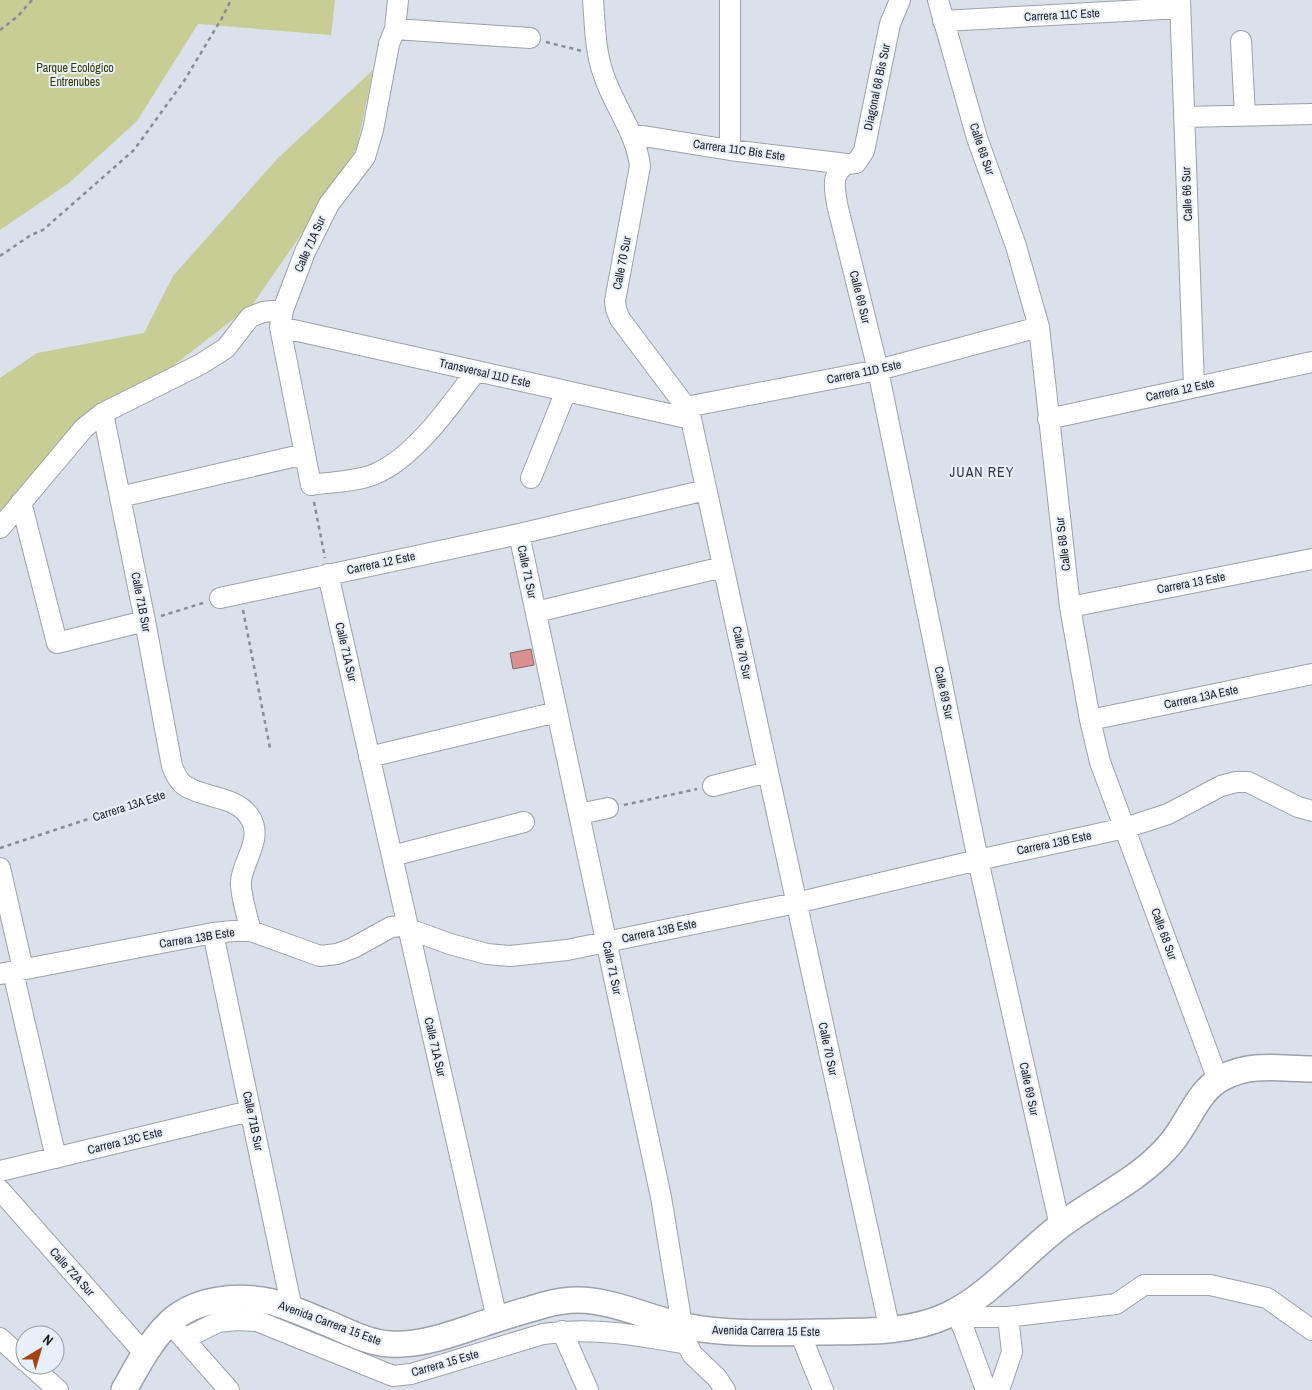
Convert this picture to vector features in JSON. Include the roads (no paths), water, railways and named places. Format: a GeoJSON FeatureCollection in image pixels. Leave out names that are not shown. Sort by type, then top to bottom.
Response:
{"type":"FeatureCollection","features":[{"type":"Feature","properties":{"kind":"main road","name":"Avenida Carrera 15 Este"},"geometry":{"type":"LineString","coordinates":[[124,1390],[144,1353],[177,1331],[190,1309],[208,1302],[230,1298],[272,1302],[352,1333],[387,1344],[426,1342],[497,1319],[562,1301],[580,1300],[600,1303],[684,1335],[890,1331],[930,1322],[956,1314],[1060,1226],[1103,1196],[1138,1175],[1166,1149],[1200,1098],[1213,1083],[1235,1072],[1251,1068],[1312,1069]]}},
{"type":"Feature","properties":{"kind":"street","name":"Calle 71A Sur"},"geometry":{"type":"LineString","coordinates":[[281,318],[305,252],[328,204],[365,157],[373,130],[388,44],[395,29],[398,0]]}},
{"type":"Feature","properties":{"kind":"street","name":"Calle 70 Sur"},"geometry":{"type":"LineString","coordinates":[[593,0],[598,56],[610,91],[638,150],[640,166],[614,301],[616,309],[629,331],[688,413],[890,1331]]}},
{"type":"Feature","properties":{"kind":"street"},"geometry":{"type":"LineString","coordinates":[[730,0],[730,150]]}},
{"type":"Feature","properties":{"kind":"street","name":"Diagonal 68 Bis Sur"},"geometry":{"type":"LineString","coordinates":[[846,164],[856,163],[864,151],[890,24],[900,0]]}},
{"type":"Feature","properties":{"kind":"street","name":"Calle 68 Sur"},"geometry":{"type":"LineString","coordinates":[[938,0],[977,138],[1016,246],[1039,327],[1070,607],[1090,720],[1100,762],[1218,1080]]}},
{"type":"Feature","properties":{"kind":"street","name":"Carrera 11C Este"},"geometry":{"type":"LineString","coordinates":[[943,21],[1180,4]]}},
{"type":"Feature","properties":{"kind":"street","name":"Calle 66 Sur"},"geometry":{"type":"LineString","coordinates":[[1180,4],[1194,387]]}},
{"type":"Feature","properties":{"kind":"street"},"geometry":{"type":"LineString","coordinates":[[395,29],[530,38]]}},
{"type":"Feature","properties":{"kind":"street"},"geometry":{"type":"LineString","coordinates":[[1241,41],[1245,116]]}},
{"type":"Feature","properties":{"kind":"street"},"geometry":{"type":"LineString","coordinates":[[1184,117],[1312,114]]}},
{"type":"Feature","properties":{"kind":"street","name":"Carrera 11C Bis Este"},"geometry":{"type":"LineString","coordinates":[[631,134],[730,150],[846,164]]}},
{"type":"Feature","properties":{"kind":"street","name":"Calle 69 Sur"},"geometry":{"type":"LineString","coordinates":[[846,164],[836,173],[834,184],[837,204],[878,370],[978,860],[1060,1226]]}},
{"type":"Feature","properties":{"kind":"street"},"geometry":{"type":"LineString","coordinates":[[0,528],[84,428],[102,413],[201,364],[226,348],[250,317],[263,312],[281,318],[311,485],[357,479],[375,474],[403,456],[443,417],[476,371]]}},
{"type":"Feature","properties":{"kind":"street","name":"Transversal 11D Este"},"geometry":{"type":"LineString","coordinates":[[281,318],[476,371],[566,391],[688,413]]}},
{"type":"Feature","properties":{"kind":"street","name":"Carrera 11D Este"},"geometry":{"type":"LineString","coordinates":[[688,413],[878,370],[1039,327]]}},
{"type":"Feature","properties":{"kind":"street","name":"Carrera 12 Este"},"geometry":{"type":"LineString","coordinates":[[1048,419],[1312,362]]}},
{"type":"Feature","properties":{"kind":"street"},"geometry":{"type":"LineString","coordinates":[[531,478],[566,391]]}},
{"type":"Feature","properties":{"kind":"street","name":"Calle 71B Sur"},"geometry":{"type":"LineString","coordinates":[[102,413],[145,621],[172,766],[178,778],[186,787],[230,802],[245,811],[252,821],[255,834],[240,882],[251,932]]}},
{"type":"Feature","properties":{"kind":"street"},"geometry":{"type":"LineString","coordinates":[[120,497],[305,454]]}},
{"type":"Feature","properties":{"kind":"street","name":"Carrera 12 Este"},"geometry":{"type":"LineString","coordinates":[[220,598],[519,534],[706,490]]}},
{"type":"Feature","properties":{"kind":"street"},"geometry":{"type":"LineString","coordinates":[[21,502],[57,643],[145,621]]}},
{"type":"Feature","properties":{"kind":"street","name":"Calle 71 Sur"},"geometry":{"type":"LineString","coordinates":[[519,534],[660,1197],[684,1335],[692,1354],[717,1378],[725,1390]]}},
{"type":"Feature","properties":{"kind":"street","name":"Carrera 13 Este"},"geometry":{"type":"LineString","coordinates":[[1070,607],[1312,558]]}},
{"type":"Feature","properties":{"kind":"street"},"geometry":{"type":"LineString","coordinates":[[536,612],[723,567]]}},
{"type":"Feature","properties":{"kind":"street","name":"Calle 71A Sur"},"geometry":{"type":"LineString","coordinates":[[328,574],[497,1319]]}},
{"type":"Feature","properties":{"kind":"street","name":"Carrera 13A Este"},"geometry":{"type":"LineString","coordinates":[[1090,720],[1312,674]]}},
{"type":"Feature","properties":{"kind":"street"},"geometry":{"type":"LineString","coordinates":[[370,757],[557,712]]}},
{"type":"Feature","properties":{"kind":"street"},"geometry":{"type":"LineString","coordinates":[[713,786],[768,772]]}},
{"type":"Feature","properties":{"kind":"street","name":"Carrera 13B Este"},"geometry":{"type":"LineString","coordinates":[[12,972],[213,933],[233,931],[251,932],[320,956],[345,951],[391,927],[408,928],[450,944],[487,954],[510,956],[567,950],[796,903],[1125,828],[1168,814],[1221,786],[1236,782],[1248,782],[1312,811]]}},
{"type":"Feature","properties":{"kind":"street"},"geometry":{"type":"LineString","coordinates":[[579,814],[608,808]]}},
{"type":"Feature","properties":{"kind":"street"},"geometry":{"type":"LineString","coordinates":[[392,856],[524,822]]}},
{"type":"Feature","properties":{"kind":"street"},"geometry":{"type":"LineString","coordinates":[[0,868],[12,972],[56,1158]]}},
{"type":"Feature","properties":{"kind":"street","name":"Calle 71B Sur"},"geometry":{"type":"LineString","coordinates":[[213,933],[292,1309]]}},
{"type":"Feature","properties":{"kind":"street","name":"Carrera 13C Este"},"geometry":{"type":"LineString","coordinates":[[0,1171],[250,1111]]}},
{"type":"Feature","properties":{"kind":"street","name":"Calle 72A Sur"},"geometry":{"type":"LineString","coordinates":[[0,1190],[144,1353]]}},
{"type":"Feature","properties":{"kind":"street"},"geometry":{"type":"LineString","coordinates":[[986,1390],[964,1330],[956,1314],[1008,1317],[1116,1304],[1144,1285],[1210,1285],[1267,1298],[1312,1330]]}},
{"type":"Feature","properties":{"kind":"street"},"geometry":{"type":"LineString","coordinates":[[999,1390],[1012,1352],[1008,1317]]}},
{"type":"Feature","properties":{"kind":"street","name":"Carrera 15 Este"},"geometry":{"type":"LineString","coordinates":[[177,1331],[218,1322],[237,1320],[258,1321],[394,1383],[411,1374],[542,1334],[562,1331],[589,1331],[684,1335]]}},
{"type":"Feature","properties":{"kind":"street"},"geometry":{"type":"LineString","coordinates":[[177,1331],[230,1390]]}},
{"type":"Feature","properties":{"kind":"street"},"geometry":{"type":"LineString","coordinates":[[562,1331],[588,1390]]}},
{"type":"Feature","properties":{"kind":"street"},"geometry":{"type":"LineString","coordinates":[[800,1332],[823,1390]]}},
{"type":"Feature","properties":{"kind":"street"},"geometry":{"type":"LineString","coordinates":[[0,1338],[15,1352]]}},
{"type":"Feature","properties":{"kind":"street"},"geometry":{"type":"LineString","coordinates":[[41,1375],[58,1390]]}},
{"type":"Feature","properties":{"kind":"district","name":"JUAN REY"},"geometry":{"type":"Point","coordinates":[982,472]}},
{"type":"Feature","properties":{"kind":"park label","name":"Parque Ecológico Entrenubes"},"geometry":{"type":"Point","coordinates":[75,75]}}]}
